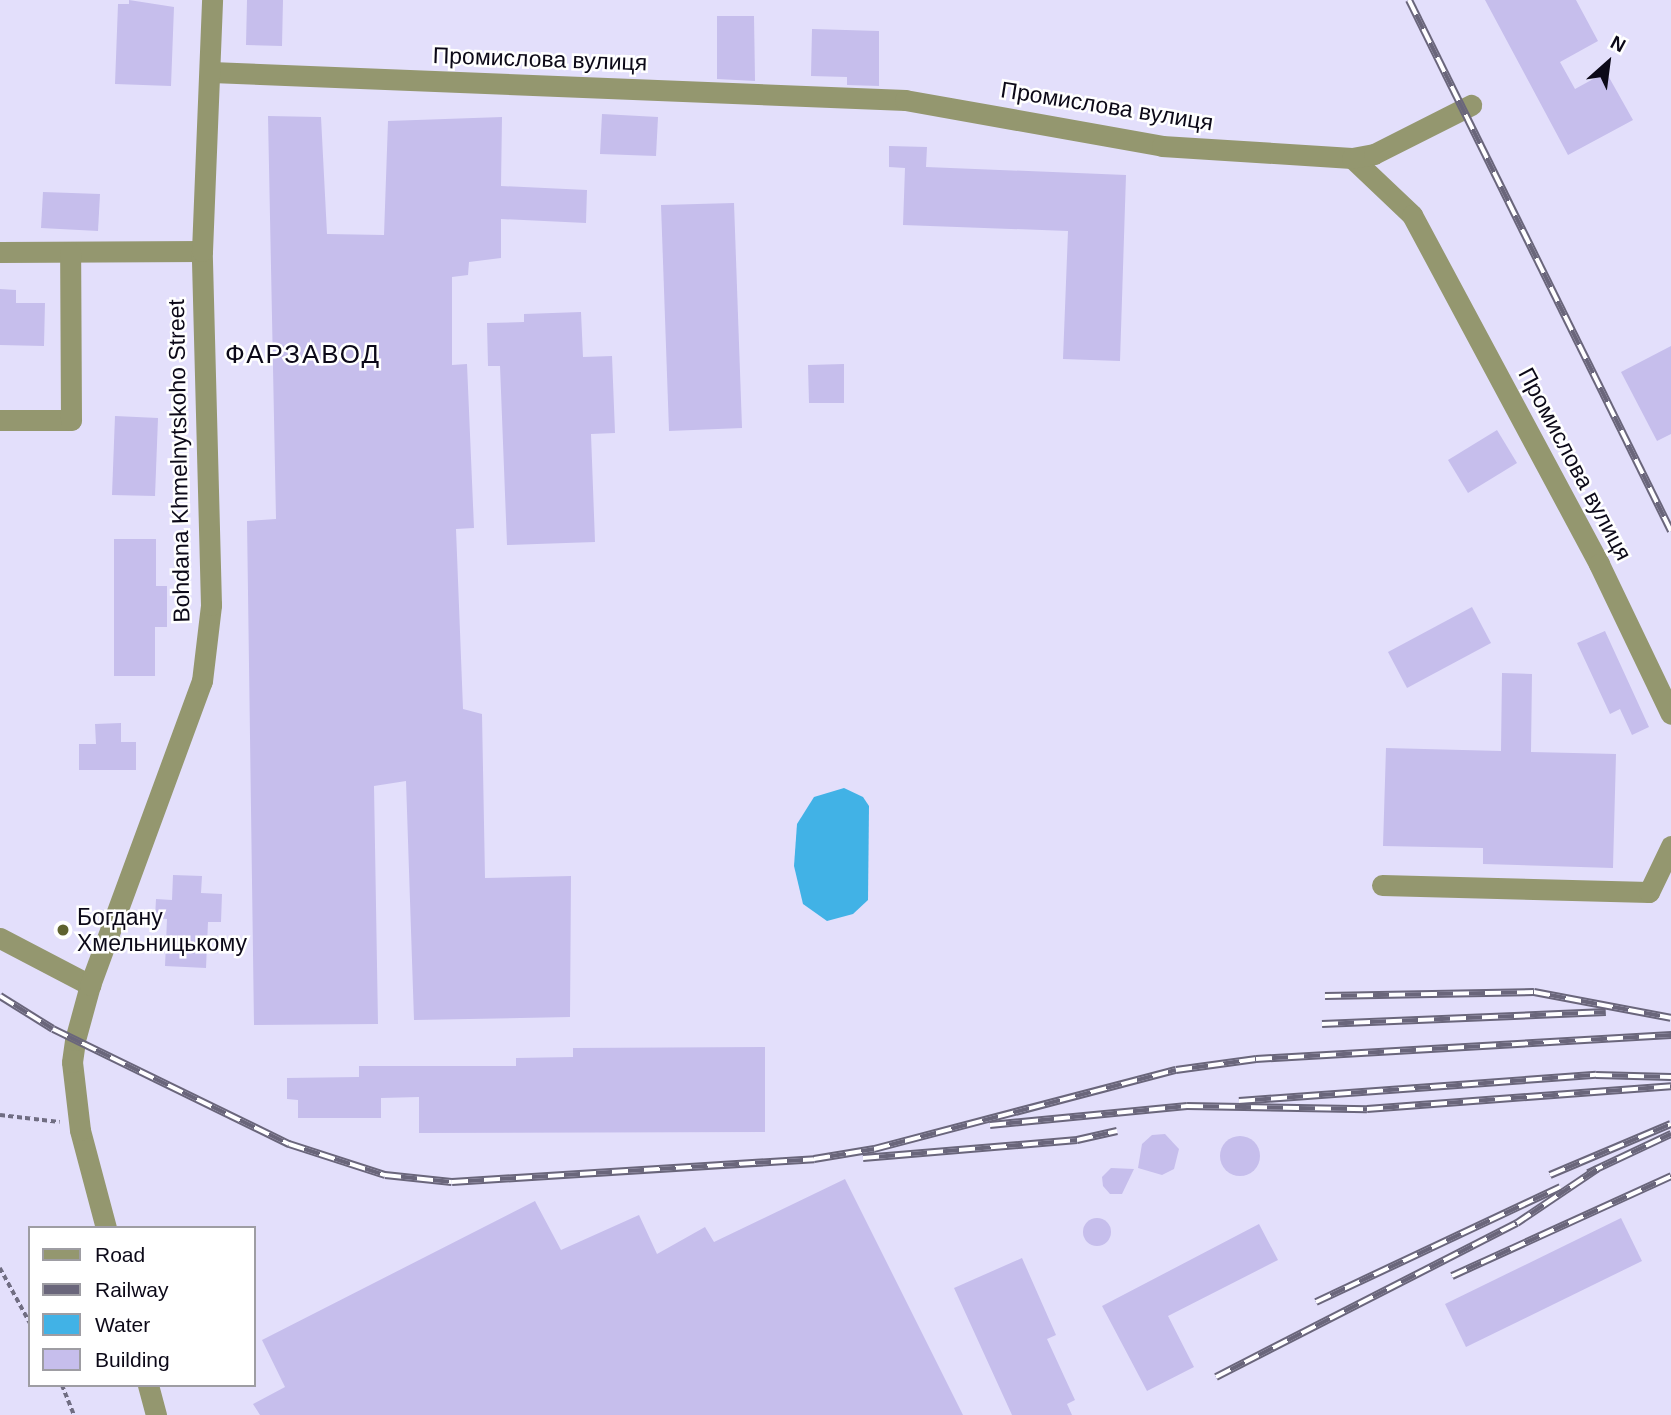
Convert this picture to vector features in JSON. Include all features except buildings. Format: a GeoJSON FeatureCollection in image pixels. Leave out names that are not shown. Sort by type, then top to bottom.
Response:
{"type":"FeatureCollection","features":[{"type":"Feature","properties":{"kind":"street","name":"Bohdana Khmelnytskoho Street"},"geometry":{"type":"LineString","coordinates":[[105,1226],[79,1122],[72,1062],[90,985],[202,681],[211,605],[202,251],[212,0]]}},
{"type":"Feature","properties":{"kind":"street","name":"Промислова вулиця"},"geometry":{"type":"LineString","coordinates":[[211,72],[905,100],[1163,146],[1352,158],[1412,215],[1599,564],[1671,714]]}},
{"type":"Feature","properties":{"kind":"street"},"geometry":{"type":"LineString","coordinates":[[1352,158],[1374,154],[1471,105]]}},
{"type":"Feature","properties":{"kind":"street"},"geometry":{"type":"LineString","coordinates":[[0,252],[202,251]]}},
{"type":"Feature","properties":{"kind":"street"},"geometry":{"type":"LineString","coordinates":[[0,420],[71,420],[70,252]]}},
{"type":"Feature","properties":{"kind":"street"},"geometry":{"type":"LineString","coordinates":[[1382,885],[1649,892],[1671,846]]}},
{"type":"Feature","properties":{"kind":"street"},"geometry":{"type":"LineString","coordinates":[[0,938],[90,985]]}},
{"type":"Feature","properties":{"kind":"street"},"geometry":{"type":"LineString","coordinates":[[149,1387],[156,1415]]}},
{"type":"Feature","properties":{"kind":"path"},"geometry":{"type":"LineString","coordinates":[[0,1115],[30,1122],[79,1122]]}},
{"type":"Feature","properties":{"kind":"path"},"geometry":{"type":"LineString","coordinates":[[0,1268],[28,1319]]}},
{"type":"Feature","properties":{"kind":"path"},"geometry":{"type":"LineString","coordinates":[[63,1387],[74,1415]]}},
{"type":"Feature","properties":{"kind":"water"},"geometry":{"type":"Polygon","coordinates":[[[844,788],[863,797],[869,806],[868,900],[853,914],[827,921],[803,904],[794,866],[797,824],[814,797],[844,788]]]}},
{"type":"Feature","properties":{"kind":"railway"},"geometry":{"type":"LineString","coordinates":[[1409,0],[1671,531]]}},
{"type":"Feature","properties":{"kind":"railway"},"geometry":{"type":"LineString","coordinates":[[1325,996],[1534,992],[1671,1018]]}},
{"type":"Feature","properties":{"kind":"railway"},"geometry":{"type":"LineString","coordinates":[[0,996],[53,1029],[289,1144],[385,1175],[452,1182],[814,1159],[874,1149],[1176,1070],[1256,1059],[1671,1035]]}},
{"type":"Feature","properties":{"kind":"railway"},"geometry":{"type":"LineString","coordinates":[[1322,1024],[1606,1012]]}},
{"type":"Feature","properties":{"kind":"railway"},"geometry":{"type":"LineString","coordinates":[[1239,1101],[1596,1075],[1671,1077]]}},
{"type":"Feature","properties":{"kind":"railway"},"geometry":{"type":"LineString","coordinates":[[990,1125],[1187,1106],[1367,1109],[1671,1086]]}},
{"type":"Feature","properties":{"kind":"railway"},"geometry":{"type":"LineString","coordinates":[[1550,1175],[1671,1124]]}},
{"type":"Feature","properties":{"kind":"railway"},"geometry":{"type":"LineString","coordinates":[[863,1158],[1077,1140],[1117,1131]]}},
{"type":"Feature","properties":{"kind":"railway"},"geometry":{"type":"LineString","coordinates":[[1588,1173],[1671,1134]]}},
{"type":"Feature","properties":{"kind":"railway"},"geometry":{"type":"LineString","coordinates":[[1216,1377],[1517,1223],[1597,1169]]}},
{"type":"Feature","properties":{"kind":"railway"},"geometry":{"type":"LineString","coordinates":[[1452,1276],[1671,1176]]}},
{"type":"Feature","properties":{"kind":"railway"},"geometry":{"type":"LineString","coordinates":[[1316,1302],[1560,1187]]}},
{"type":"Feature","properties":{"kind":"place","name":"Богдану Хмельницькому"},"geometry":{"type":"Point","coordinates":[63,930]}},
{"type":"Feature","properties":{"kind":"district","name":"ФАРЗАВОД"},"geometry":{"type":"Point","coordinates":[303,355]}}]}
